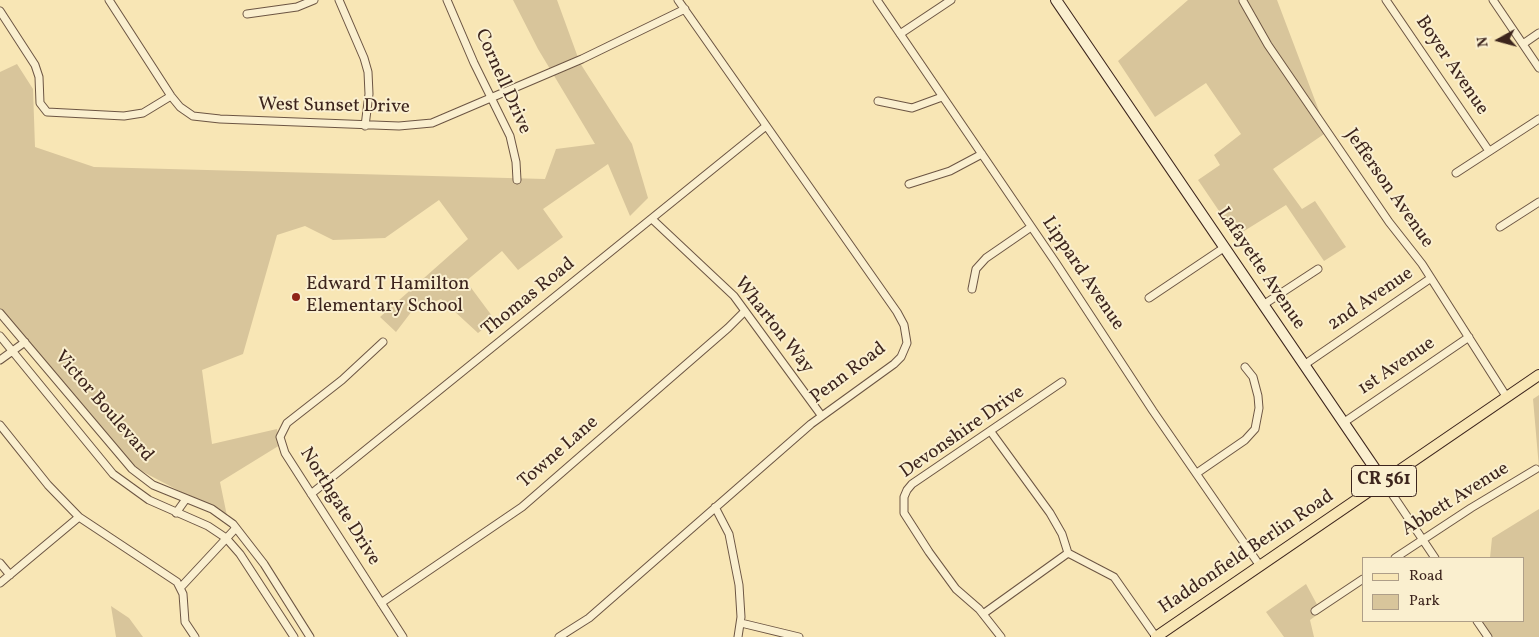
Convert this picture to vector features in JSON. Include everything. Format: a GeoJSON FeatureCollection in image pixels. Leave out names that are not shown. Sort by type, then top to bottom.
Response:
{"type":"FeatureCollection","features":[{"type":"Feature","properties":{"kind":"main road","name":"CR 561"},"geometry":{"type":"LineString","coordinates":[[1506,396],[1539,375]]}},
{"type":"Feature","properties":{"kind":"main road","name":"Haddonfield Berlin Road"},"geometry":{"type":"LineString","coordinates":[[1156,637],[1384,482],[1506,396]]}},
{"type":"Feature","properties":{"kind":"street","name":"West Sunset Drive"},"geometry":{"type":"LineString","coordinates":[[109,0],[171,96],[186,112],[200,118],[365,126],[427,124],[582,59],[684,9]]}},
{"type":"Feature","properties":{"kind":"street"},"geometry":{"type":"LineString","coordinates":[[247,14],[297,7],[314,0]]}},
{"type":"Feature","properties":{"kind":"street"},"geometry":{"type":"LineString","coordinates":[[339,0],[368,72],[365,126]]}},
{"type":"Feature","properties":{"kind":"street","name":"Cornell Drive"},"geometry":{"type":"LineString","coordinates":[[447,0],[514,150],[517,180]]}},
{"type":"Feature","properties":{"kind":"street","name":"Penn Road"},"geometry":{"type":"LineString","coordinates":[[559,637],[589,618],[821,416],[894,364],[905,351],[907,337],[904,325],[897,312],[678,0]]}},
{"type":"Feature","properties":{"kind":"street","name":"Lippard Avenue"},"geometry":{"type":"LineString","coordinates":[[877,0],[1031,227],[1152,411],[1260,566]]}},
{"type":"Feature","properties":{"kind":"street"},"geometry":{"type":"LineString","coordinates":[[900,34],[951,0]]}},
{"type":"Feature","properties":{"kind":"street","name":"Lafayette Avenue"},"geometry":{"type":"LineString","coordinates":[[1056,0],[1434,557]]}},
{"type":"Feature","properties":{"kind":"street","name":"Boyer Avenue"},"geometry":{"type":"LineString","coordinates":[[1386,0],[1489,151]]}},
{"type":"Feature","properties":{"kind":"street"},"geometry":{"type":"LineString","coordinates":[[1493,0],[1539,68]]}},
{"type":"Feature","properties":{"kind":"street","name":"Jefferson Avenue"},"geometry":{"type":"LineString","coordinates":[[1242,1],[1268,45],[1389,222],[1431,278],[1506,396]]}},
{"type":"Feature","properties":{"kind":"street"},"geometry":{"type":"LineString","coordinates":[[0,11],[35,65],[39,77],[40,104],[44,110],[53,113],[124,116],[143,113],[171,96]]}},
{"type":"Feature","properties":{"kind":"street"},"geometry":{"type":"LineString","coordinates":[[1523,44],[1539,33]]}},
{"type":"Feature","properties":{"kind":"street"},"geometry":{"type":"LineString","coordinates":[[878,101],[912,108],[942,97]]}},
{"type":"Feature","properties":{"kind":"street"},"geometry":{"type":"LineString","coordinates":[[1456,173],[1539,118]]}},
{"type":"Feature","properties":{"kind":"street","name":"Thomas Road"},"geometry":{"type":"LineString","coordinates":[[311,494],[766,126]]}},
{"type":"Feature","properties":{"kind":"street"},"geometry":{"type":"LineString","coordinates":[[909,184],[950,172],[982,154]]}},
{"type":"Feature","properties":{"kind":"street"},"geometry":{"type":"LineString","coordinates":[[1500,227],[1539,202]]}},
{"type":"Feature","properties":{"kind":"street","name":"Wharton Way"},"geometry":{"type":"LineString","coordinates":[[652,219],[734,296],[821,416]]}},
{"type":"Feature","properties":{"kind":"street"},"geometry":{"type":"LineString","coordinates":[[972,289],[976,269],[986,258],[1031,227]]}},
{"type":"Feature","properties":{"kind":"street"},"geometry":{"type":"LineString","coordinates":[[1149,298],[1225,247]]}},
{"type":"Feature","properties":{"kind":"street"},"geometry":{"type":"LineString","coordinates":[[1263,305],[1318,268]]}},
{"type":"Feature","properties":{"kind":"street","name":"2nd Avenue"},"geometry":{"type":"LineString","coordinates":[[1304,365],[1431,278]]}},
{"type":"Feature","properties":{"kind":"street","name":"Towne Lane"},"geometry":{"type":"LineString","coordinates":[[381,603],[522,507],[728,328],[745,311]]}},
{"type":"Feature","properties":{"kind":"street","name":"Victor Boulevard"},"geometry":{"type":"LineString","coordinates":[[0,312],[123,461],[153,485],[217,512],[236,528],[264,564],[310,637]]}},
{"type":"Feature","properties":{"kind":"street","name":"Victor Boulevard"},"geometry":{"type":"LineString","coordinates":[[0,336],[113,474],[149,500],[208,526],[226,538],[240,554],[294,637]]}},
{"type":"Feature","properties":{"kind":"street","name":"1st Avenue"},"geometry":{"type":"LineString","coordinates":[[1343,423],[1469,337]]}},
{"type":"Feature","properties":{"kind":"street"},"geometry":{"type":"LineString","coordinates":[[0,360],[24,342]]}},
{"type":"Feature","properties":{"kind":"street","name":"Northgate Drive"},"geometry":{"type":"LineString","coordinates":[[383,342],[287,423],[280,437],[285,453],[403,637]]}},
{"type":"Feature","properties":{"kind":"street"},"geometry":{"type":"LineString","coordinates":[[1197,473],[1245,440],[1255,428],[1259,408],[1258,396],[1253,377],[1245,367]]}},
{"type":"Feature","properties":{"kind":"street","name":"Devonshire Drive"},"geometry":{"type":"LineString","coordinates":[[1001,637],[983,614],[956,589],[909,522],[904,507],[907,490],[912,484],[1062,382]]}},
{"type":"Feature","properties":{"kind":"street"},"geometry":{"type":"LineString","coordinates":[[0,425],[62,500],[79,517],[170,575],[181,587],[185,622],[195,637]]}},
{"type":"Feature","properties":{"kind":"street"},"geometry":{"type":"LineString","coordinates":[[991,432],[1050,513],[1062,534],[1068,554],[1114,578],[1156,637]]}},
{"type":"Feature","properties":{"kind":"street","name":"Abbett Avenue"},"geometry":{"type":"LineString","coordinates":[[1397,557],[1536,469]]}},
{"type":"Feature","properties":{"kind":"street"},"geometry":{"type":"LineString","coordinates":[[176,513],[186,499]]}},
{"type":"Feature","properties":{"kind":"street"},"geometry":{"type":"LineString","coordinates":[[715,507],[729,534],[739,585],[741,623],[738,637]]}},
{"type":"Feature","properties":{"kind":"street"},"geometry":{"type":"LineString","coordinates":[[0,582],[79,517]]}},
{"type":"Feature","properties":{"kind":"street"},"geometry":{"type":"LineString","coordinates":[[181,587],[236,528]]}},
{"type":"Feature","properties":{"kind":"street"},"geometry":{"type":"LineString","coordinates":[[983,614],[1068,554]]}},
{"type":"Feature","properties":{"kind":"street"},"geometry":{"type":"LineString","coordinates":[[0,562],[10,575]]}},
{"type":"Feature","properties":{"kind":"street"},"geometry":{"type":"LineString","coordinates":[[1315,611],[1362,580]]}},
{"type":"Feature","properties":{"kind":"street"},"geometry":{"type":"LineString","coordinates":[[1478,622],[1488,637]]}},
{"type":"Feature","properties":{"kind":"street"},"geometry":{"type":"LineString","coordinates":[[741,623],[799,637]]}},
{"type":"Feature","properties":{"kind":"green space"},"geometry":{"type":"Polygon","coordinates":[[[513,0],[557,0],[580,63],[632,144],[648,198],[630,216],[608,164],[543,209],[563,237],[518,270],[502,251],[466,281],[495,320],[478,333],[441,299],[412,311],[396,332],[380,317],[468,239],[439,200],[385,238],[333,240],[305,226],[277,235],[243,354],[202,370],[212,444],[277,429],[280,445],[220,482],[227,516],[130,465],[0,308],[0,72],[17,64],[33,89],[35,147],[94,167],[545,179],[556,149],[595,144],[538,49],[513,0]]]}},
{"type":"Feature","properties":{"kind":"green space"},"geometry":{"type":"Polygon","coordinates":[[[1188,0],[1277,0],[1327,132],[1273,169],[1302,209],[1315,201],[1346,247],[1324,261],[1286,205],[1236,236],[1198,180],[1220,165],[1214,155],[1241,134],[1206,83],[1155,117],[1118,61],[1188,0]]]}},
{"type":"Feature","properties":{"kind":"green space"},"geometry":{"type":"Polygon","coordinates":[[[1539,395],[1539,468],[1533,399],[1539,395]]]}},
{"type":"Feature","properties":{"kind":"green space"},"geometry":{"type":"Polygon","coordinates":[[[1539,509],[1539,637],[1490,637],[1481,625],[1482,622],[1524,622],[1524,557],[1490,557],[1492,538],[1539,509]]]}},
{"type":"Feature","properties":{"kind":"green space"},"geometry":{"type":"Polygon","coordinates":[[[1306,584],[1321,612],[1310,620],[1314,637],[1284,637],[1266,612],[1306,584]]]}},
{"type":"Feature","properties":{"kind":"green space"},"geometry":{"type":"Polygon","coordinates":[[[111,606],[129,618],[143,637],[116,637],[111,606]]]}},
{"type":"Feature","properties":{"kind":"place","name":"Edward T Hamilton Elementary School"},"geometry":{"type":"Point","coordinates":[296,297]}}]}
